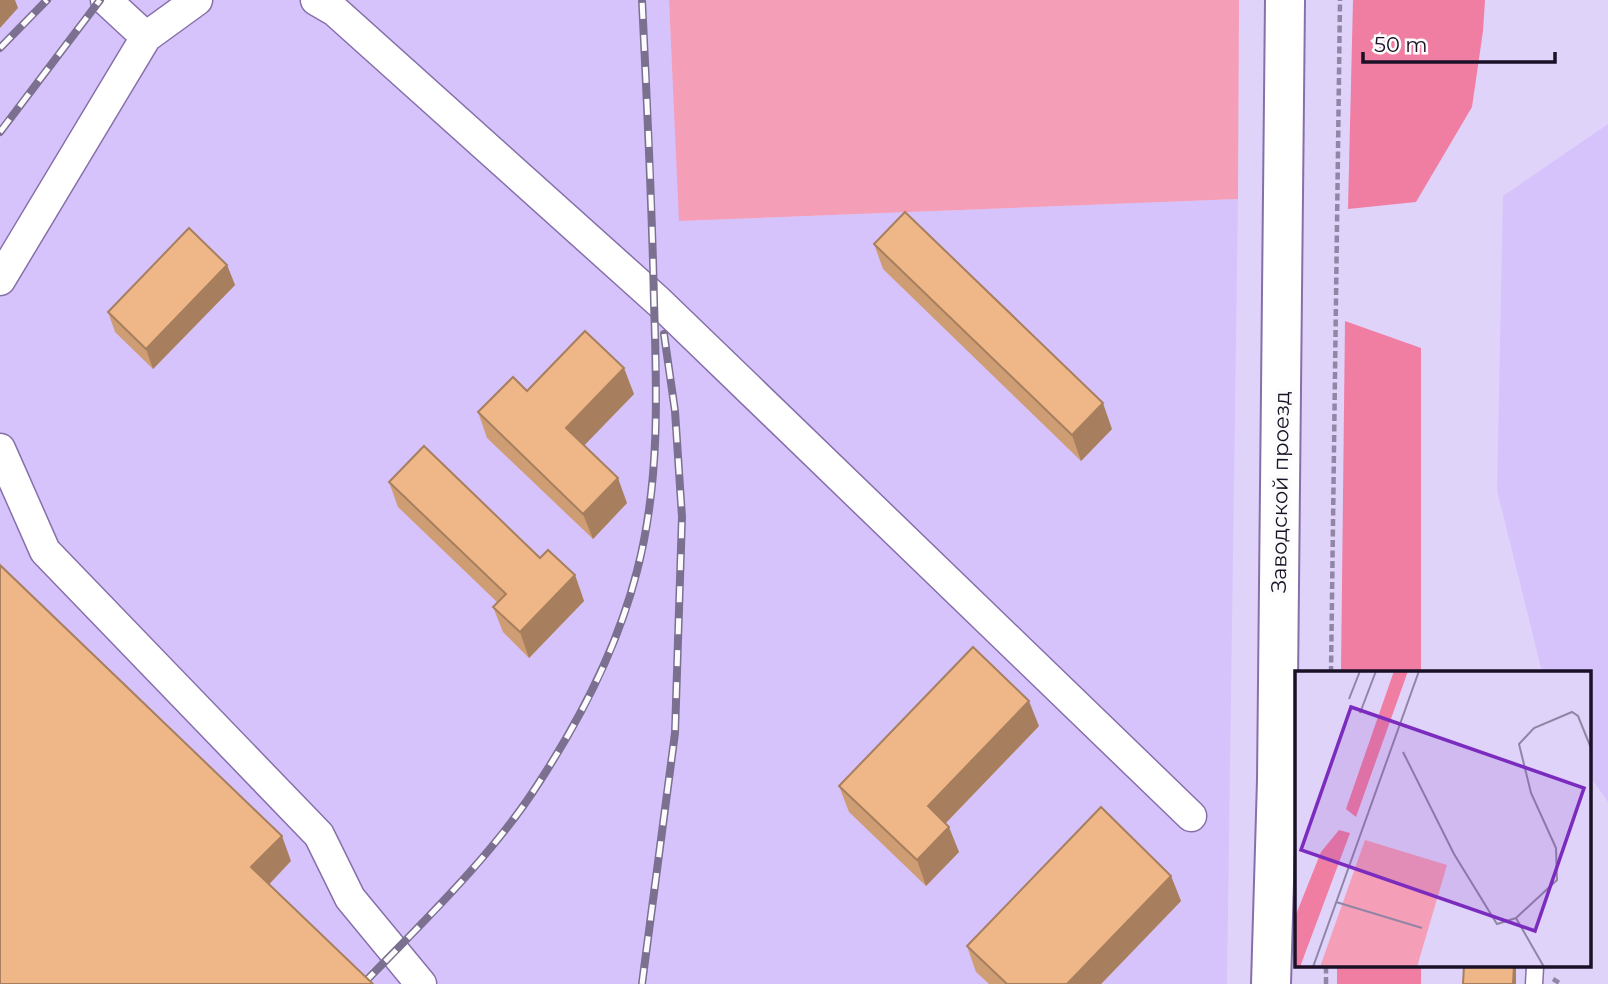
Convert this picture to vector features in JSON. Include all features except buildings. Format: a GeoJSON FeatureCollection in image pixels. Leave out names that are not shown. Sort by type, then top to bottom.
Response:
{"type":"FeatureCollection","features":[{"type":"Feature","properties":{"kind":"street"},"geometry":{"type":"LineString","coordinates":[[106,0],[146,37]]}},
{"type":"Feature","properties":{"kind":"street"},"geometry":{"type":"LineString","coordinates":[[0,280],[146,37],[197,0]]}},
{"type":"Feature","properties":{"kind":"street"},"geometry":{"type":"LineString","coordinates":[[316,0],[335,11],[659,302],[1191,816]]}},
{"type":"Feature","properties":{"kind":"street","name":"Заводской проезд"},"geometry":{"type":"LineString","coordinates":[[1271,984],[1277,780],[1285,0]]}},
{"type":"Feature","properties":{"kind":"street"},"geometry":{"type":"LineString","coordinates":[[0,449],[45,551],[319,835],[350,898],[421,984]]}},
{"type":"Feature","properties":{"kind":"lane"},"geometry":{"type":"LineString","coordinates":[[1534,984],[1535,967]]}},
{"type":"Feature","properties":{"kind":"path"},"geometry":{"type":"LineString","coordinates":[[1331,671],[1340,0]]}},
{"type":"Feature","properties":{"kind":"shaded area"},"geometry":{"type":"Polygon","coordinates":[[[0,0],[669,0],[680,221],[1238,199],[1227,984],[0,984],[0,0]]]}},
{"type":"Feature","properties":{"kind":"shaded area"},"geometry":{"type":"Polygon","coordinates":[[[669,0],[1239,0],[1238,199],[679,221],[669,0]]]}},
{"type":"Feature","properties":{"kind":"shaded area"},"geometry":{"type":"Polygon","coordinates":[[[1353,0],[1485,0],[1472,107],[1416,202],[1348,209],[1353,0]]]}},
{"type":"Feature","properties":{"kind":"shaded area"},"geometry":{"type":"Polygon","coordinates":[[[1608,124],[1608,802],[1590,776],[1590,671],[1542,671],[1497,490],[1503,196],[1608,124]]]}},
{"type":"Feature","properties":{"kind":"shaded area"},"geometry":{"type":"Polygon","coordinates":[[[1345,321],[1421,348],[1421,671],[1341,671],[1345,321]]]}},
{"type":"Feature","properties":{"kind":"shaded area"},"geometry":{"type":"Polygon","coordinates":[[[1337,967],[1421,967],[1421,984],[1337,984],[1337,967]]]}},
{"type":"Feature","properties":{"kind":"railway"},"geometry":{"type":"LineString","coordinates":[[0,48],[47,0]]}},
{"type":"Feature","properties":{"kind":"railway"},"geometry":{"type":"LineString","coordinates":[[0,132],[100,0]]}},
{"type":"Feature","properties":{"kind":"railway"},"geometry":{"type":"LineString","coordinates":[[363,984],[457,887],[522,808],[555,756],[597,680],[620,626],[637,571],[650,505],[656,404],[652,227],[642,0]]}},
{"type":"Feature","properties":{"kind":"railway"},"geometry":{"type":"LineString","coordinates":[[642,984],[675,733],[682,517],[675,411],[664,334]]}}]}
